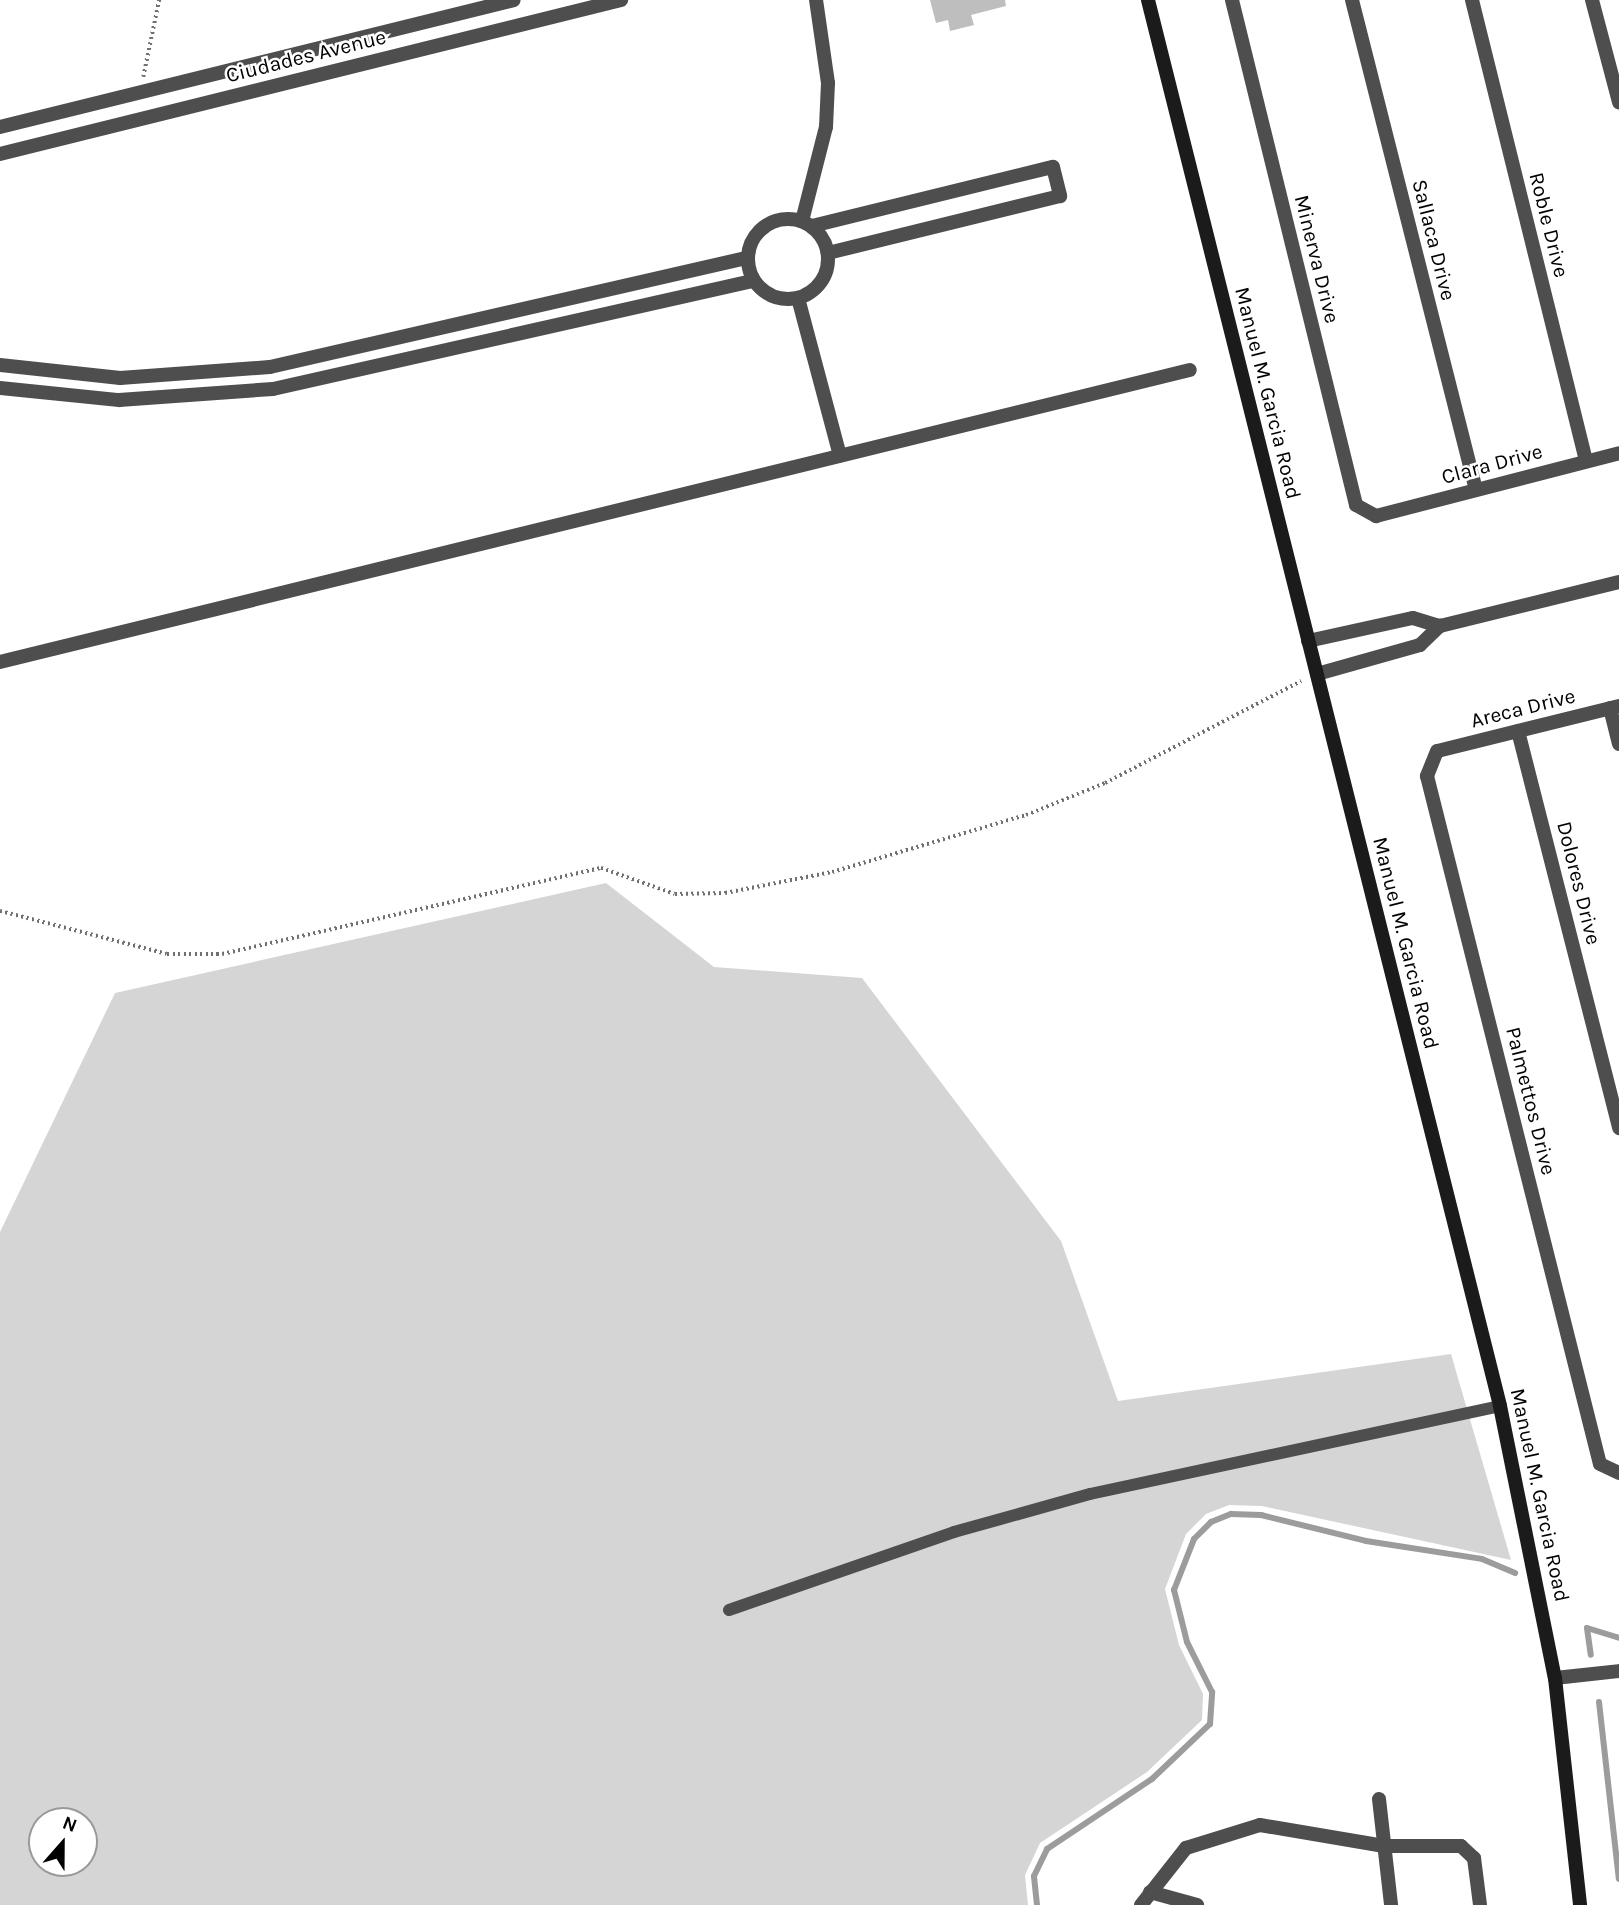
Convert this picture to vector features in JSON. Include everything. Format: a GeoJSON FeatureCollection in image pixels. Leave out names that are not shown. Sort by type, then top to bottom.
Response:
{"type":"FeatureCollection","features":[{"type":"Feature","properties":{"kind":"main road","name":"Manuel M. Garcia Road"},"geometry":{"type":"LineString","coordinates":[[1148,0],[1500,1406],[1555,1678],[1580,1905]]}},
{"type":"Feature","properties":{"kind":"street","name":"Ciudades Avenue"},"geometry":{"type":"LineString","coordinates":[[0,127],[514,0]]}},
{"type":"Feature","properties":{"kind":"street","name":"Ciudades Avenue"},"geometry":{"type":"LineString","coordinates":[[0,154],[621,0]]}},
{"type":"Feature","properties":{"kind":"street"},"geometry":{"type":"LineString","coordinates":[[816,0],[828,83],[826,127],[807,224],[828,253],[822,282],[798,299],[768,295],[754,281],[747,258],[752,239],[765,226],[783,219],[807,224],[1053,167],[1060,196],[828,253]]}},
{"type":"Feature","properties":{"kind":"street","name":"Minerva Drive"},"geometry":{"type":"LineString","coordinates":[[1232,0],[1356,505],[1376,516]]}},
{"type":"Feature","properties":{"kind":"street","name":"Sallaca Drive"},"geometry":{"type":"LineString","coordinates":[[1352,0],[1476,490]]}},
{"type":"Feature","properties":{"kind":"street","name":"Roble Drive"},"geometry":{"type":"LineString","coordinates":[[1472,0],[1586,461]]}},
{"type":"Feature","properties":{"kind":"street"},"geometry":{"type":"LineString","coordinates":[[1592,0],[1619,102]]}},
{"type":"Feature","properties":{"kind":"street"},"geometry":{"type":"LineString","coordinates":[[0,365],[120,378],[270,367],[747,258]]}},
{"type":"Feature","properties":{"kind":"street"},"geometry":{"type":"LineString","coordinates":[[0,388],[120,400],[273,389],[754,281]]}},
{"type":"Feature","properties":{"kind":"street"},"geometry":{"type":"LineString","coordinates":[[798,299],[840,456]]}},
{"type":"Feature","properties":{"kind":"street"},"geometry":{"type":"LineString","coordinates":[[343,352],[348,374]]}},
{"type":"Feature","properties":{"kind":"street"},"geometry":{"type":"LineString","coordinates":[[0,662],[1190,370]]}},
{"type":"Feature","properties":{"kind":"street","name":"Clara Drive"},"geometry":{"type":"LineString","coordinates":[[1376,516],[1619,453]]}},
{"type":"Feature","properties":{"kind":"street"},"geometry":{"type":"LineString","coordinates":[[1317,674],[1420,645],[1440,626],[1619,582]]}},
{"type":"Feature","properties":{"kind":"street"},"geometry":{"type":"LineString","coordinates":[[1308,641],[1413,618],[1440,626]]}},
{"type":"Feature","properties":{"kind":"street"},"geometry":{"type":"LineString","coordinates":[[1614,707],[1619,744]]}},
{"type":"Feature","properties":{"kind":"street","name":"Areca Drive"},"geometry":{"type":"LineString","coordinates":[[1437,751],[1614,707]]}},
{"type":"Feature","properties":{"kind":"street","name":"Dolores Drive"},"geometry":{"type":"LineString","coordinates":[[1518,731],[1619,1128]]}},
{"type":"Feature","properties":{"kind":"street","name":"Palmettos Drive"},"geometry":{"type":"LineString","coordinates":[[1437,751],[1427,776],[1600,1464],[1619,1473]]}},
{"type":"Feature","properties":{"kind":"street"},"geometry":{"type":"LineString","coordinates":[[1555,1678],[1619,1671]]}},
{"type":"Feature","properties":{"kind":"street"},"geometry":{"type":"LineString","coordinates":[[1379,1799],[1391,1905]]}},
{"type":"Feature","properties":{"kind":"street"},"geometry":{"type":"LineString","coordinates":[[1142,1905],[1186,1848],[1232,1830],[1285,1826],[1384,1846],[1445,1843],[1470,1851],[1480,1905]]}},
{"type":"Feature","properties":{"kind":"street"},"geometry":{"type":"LineString","coordinates":[[1150,1892],[1197,1905]]}},
{"type":"Feature","properties":{"kind":"lane"},"geometry":{"type":"LineString","coordinates":[[729,1610],[954,1532],[1090,1494],[1500,1406]]}},
{"type":"Feature","properties":{"kind":"path"},"geometry":{"type":"LineString","coordinates":[[142,92],[159,0]]}},
{"type":"Feature","properties":{"kind":"path"},"geometry":{"type":"LineString","coordinates":[[0,911],[167,954],[222,954],[601,868],[675,894],[725,893],[832,872],[1026,815],[1105,783],[1317,674]]}},
{"type":"Feature","properties":{"kind":"shaded area"},"geometry":{"type":"Polygon","coordinates":[[[606,883],[714,967],[862,978],[1061,1241],[1118,1401],[1451,1354],[1511,1560],[1262,1506],[1229,1505],[1206,1514],[1186,1534],[1165,1589],[1179,1645],[1203,1694],[1202,1720],[1147,1772],[1040,1843],[1025,1875],[1028,1905],[0,1905],[0,1232],[115,993],[606,883]]]}},
{"type":"Feature","properties":{"kind":"building"},"geometry":{"type":"Polygon","coordinates":[[[930,0],[1005,0],[1006,6],[971,15],[974,25],[950,31],[948,20],[936,23],[930,0]]]}},
{"type":"Feature","properties":{"kind":"waterway"},"geometry":{"type":"LineString","coordinates":[[1037,1905],[1034,1876],[1047,1849],[1152,1779],[1210,1724],[1212,1692],[1187,1642],[1174,1590],[1194,1539],[1211,1522],[1231,1514],[1261,1515],[1366,1541],[1482,1559],[1515,1573]]}},
{"type":"Feature","properties":{"kind":"waterway"},"geometry":{"type":"LineString","coordinates":[[1587,1628],[1619,1638]]}},
{"type":"Feature","properties":{"kind":"waterway"},"geometry":{"type":"LineString","coordinates":[[1587,1628],[1591,1655]]}},
{"type":"Feature","properties":{"kind":"waterway"},"geometry":{"type":"LineString","coordinates":[[1599,1702],[1619,1879]]}}]}
